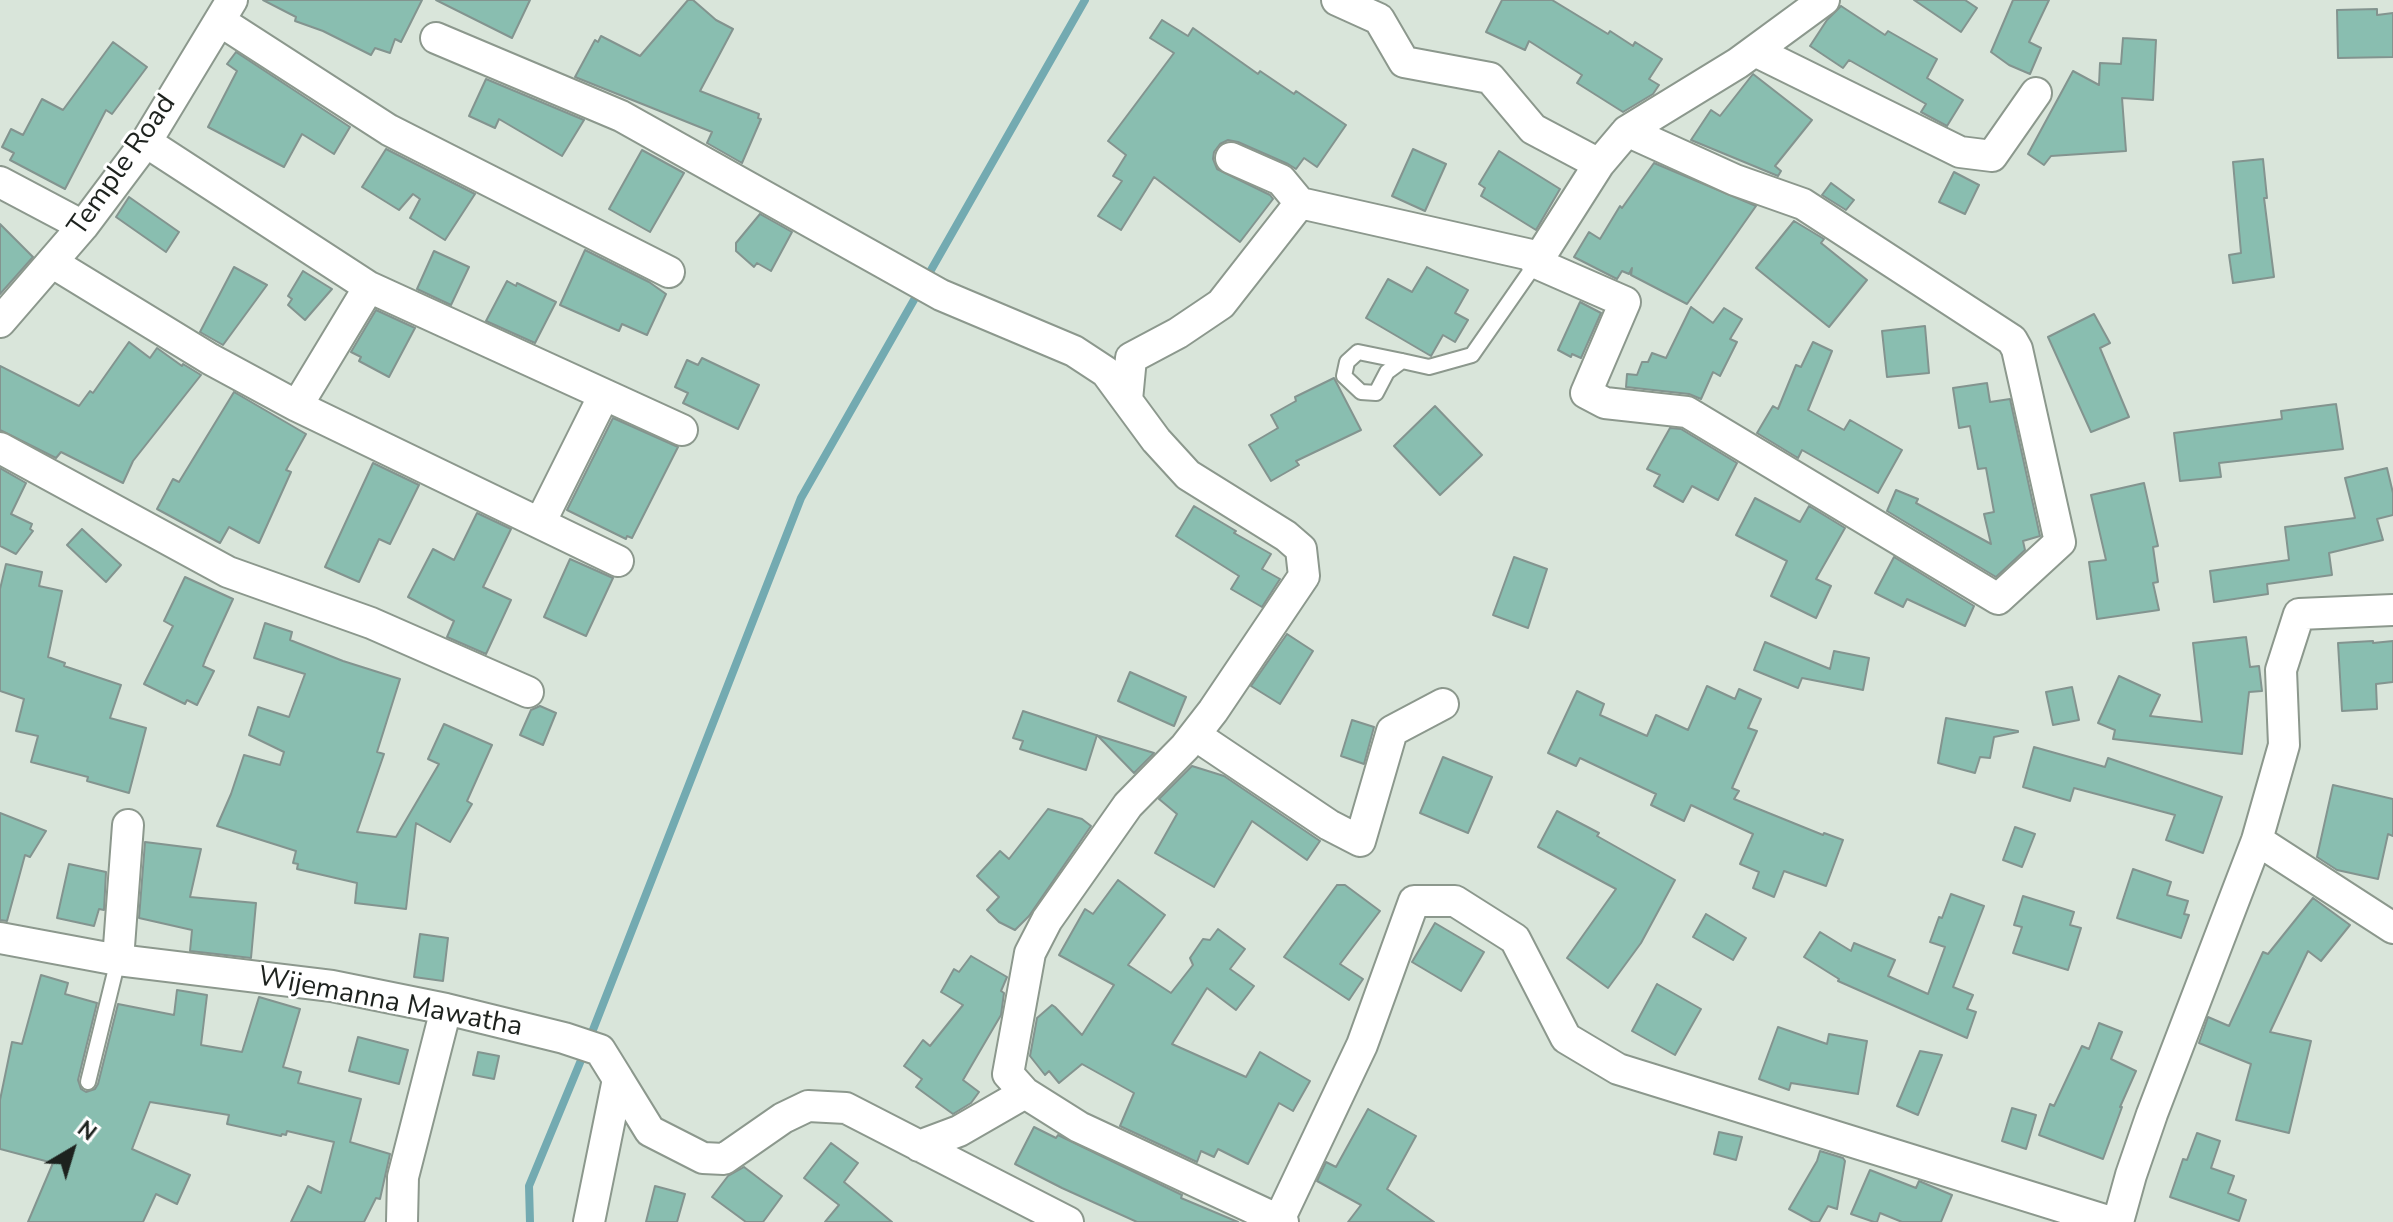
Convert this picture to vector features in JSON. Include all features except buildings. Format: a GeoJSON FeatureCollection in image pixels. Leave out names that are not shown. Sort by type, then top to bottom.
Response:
{"type":"FeatureCollection","features":[{"type":"Feature","properties":{"kind":"street"},"geometry":{"type":"LineString","coordinates":[[1337,0],[1379,19],[1404,62],[1490,78],[1533,129],[1599,164]]}},
{"type":"Feature","properties":{"kind":"street"},"geometry":{"type":"LineString","coordinates":[[1538,260],[1599,164],[1627,131],[1755,51],[1824,0]]}},
{"type":"Feature","properties":{"kind":"street"},"geometry":{"type":"LineString","coordinates":[[226,10],[389,130],[669,272]]}},
{"type":"Feature","properties":{"kind":"street","name":"Temple Road"},"geometry":{"type":"LineString","coordinates":[[0,322],[53,263],[146,142],[226,10]]}},
{"type":"Feature","properties":{"kind":"street"},"geometry":{"type":"LineString","coordinates":[[436,38],[621,116],[941,295],[1074,351],[1106,372],[1156,440],[1188,475],[1286,536],[1301,549],[1304,576],[1195,735],[1128,805],[1047,920],[1030,953],[1008,1074],[1025,1093],[1079,1127],[1281,1221],[1362,1045],[1414,901],[1455,901],[1515,939],[1566,1038],[1618,1069],[2111,1222]]}},
{"type":"Feature","properties":{"kind":"street"},"geometry":{"type":"LineString","coordinates":[[1755,51],[1960,152],[1992,156],[2036,93]]}},
{"type":"Feature","properties":{"kind":"street"},"geometry":{"type":"LineString","coordinates":[[1231,158],[1281,180],[1300,203],[1538,260],[1625,302],[1586,393],[1605,403],[1687,412],[1998,599],[2060,542],[2017,349],[2012,340],[1803,204],[1735,180],[1627,131]]}},
{"type":"Feature","properties":{"kind":"street"},"geometry":{"type":"LineString","coordinates":[[146,142],[369,287],[682,430]]}},
{"type":"Feature","properties":{"kind":"street"},"geometry":{"type":"LineString","coordinates":[[0,182],[83,226]]}},
{"type":"Feature","properties":{"kind":"street"},"geometry":{"type":"LineString","coordinates":[[1127,400],[1131,358],[1178,333],[1221,304],[1300,203]]}},
{"type":"Feature","properties":{"kind":"street"},"geometry":{"type":"LineString","coordinates":[[53,263],[210,359],[297,406],[618,561]]}},
{"type":"Feature","properties":{"kind":"street"},"geometry":{"type":"LineString","coordinates":[[297,406],[369,287]]}},
{"type":"Feature","properties":{"kind":"street"},"geometry":{"type":"LineString","coordinates":[[540,523],[604,395]]}},
{"type":"Feature","properties":{"kind":"street"},"geometry":{"type":"LineString","coordinates":[[0,448],[228,572],[371,623],[528,692]]}},
{"type":"Feature","properties":{"kind":"street"},"geometry":{"type":"LineString","coordinates":[[2118,1222],[2152,1114],[2257,840],[2284,745],[2281,670],[2299,614],[2393,610]]}},
{"type":"Feature","properties":{"kind":"street"},"geometry":{"type":"LineString","coordinates":[[1195,735],[1329,825],[1360,841],[1392,731],[1443,704]]}},
{"type":"Feature","properties":{"kind":"street"},"geometry":{"type":"LineString","coordinates":[[118,960],[128,825]]}},
{"type":"Feature","properties":{"kind":"street"},"geometry":{"type":"LineString","coordinates":[[2257,840],[2393,928]]}},
{"type":"Feature","properties":{"kind":"street","name":"Wijemanna Mawatha"},"geometry":{"type":"LineString","coordinates":[[0,938],[118,960],[332,986],[446,1009],[564,1038],[600,1050],[650,1131],[703,1158],[724,1159],[783,1118],[808,1106],[846,1108],[1068,1222]]}},
{"type":"Feature","properties":{"kind":"street"},"geometry":{"type":"LineString","coordinates":[[402,1222],[403,1177],[446,1009]]}},
{"type":"Feature","properties":{"kind":"street"},"geometry":{"type":"LineString","coordinates":[[589,1222],[618,1079]]}},
{"type":"Feature","properties":{"kind":"street"},"geometry":{"type":"LineString","coordinates":[[919,1146],[959,1131],[1025,1093]]}},
{"type":"Feature","properties":{"kind":"lane"},"geometry":{"type":"LineString","coordinates":[[1402,361],[1429,367],[1472,355],[1538,260]]}},
{"type":"Feature","properties":{"kind":"lane"},"geometry":{"type":"LineString","coordinates":[[88,1082],[118,960]]}},
{"type":"Feature","properties":{"kind":"waterway"},"geometry":{"type":"LineString","coordinates":[[589,1040],[801,498],[1085,0]]}},
{"type":"Feature","properties":{"kind":"waterway"},"geometry":{"type":"LineString","coordinates":[[530,1222],[529,1186],[584,1053]]}}]}
